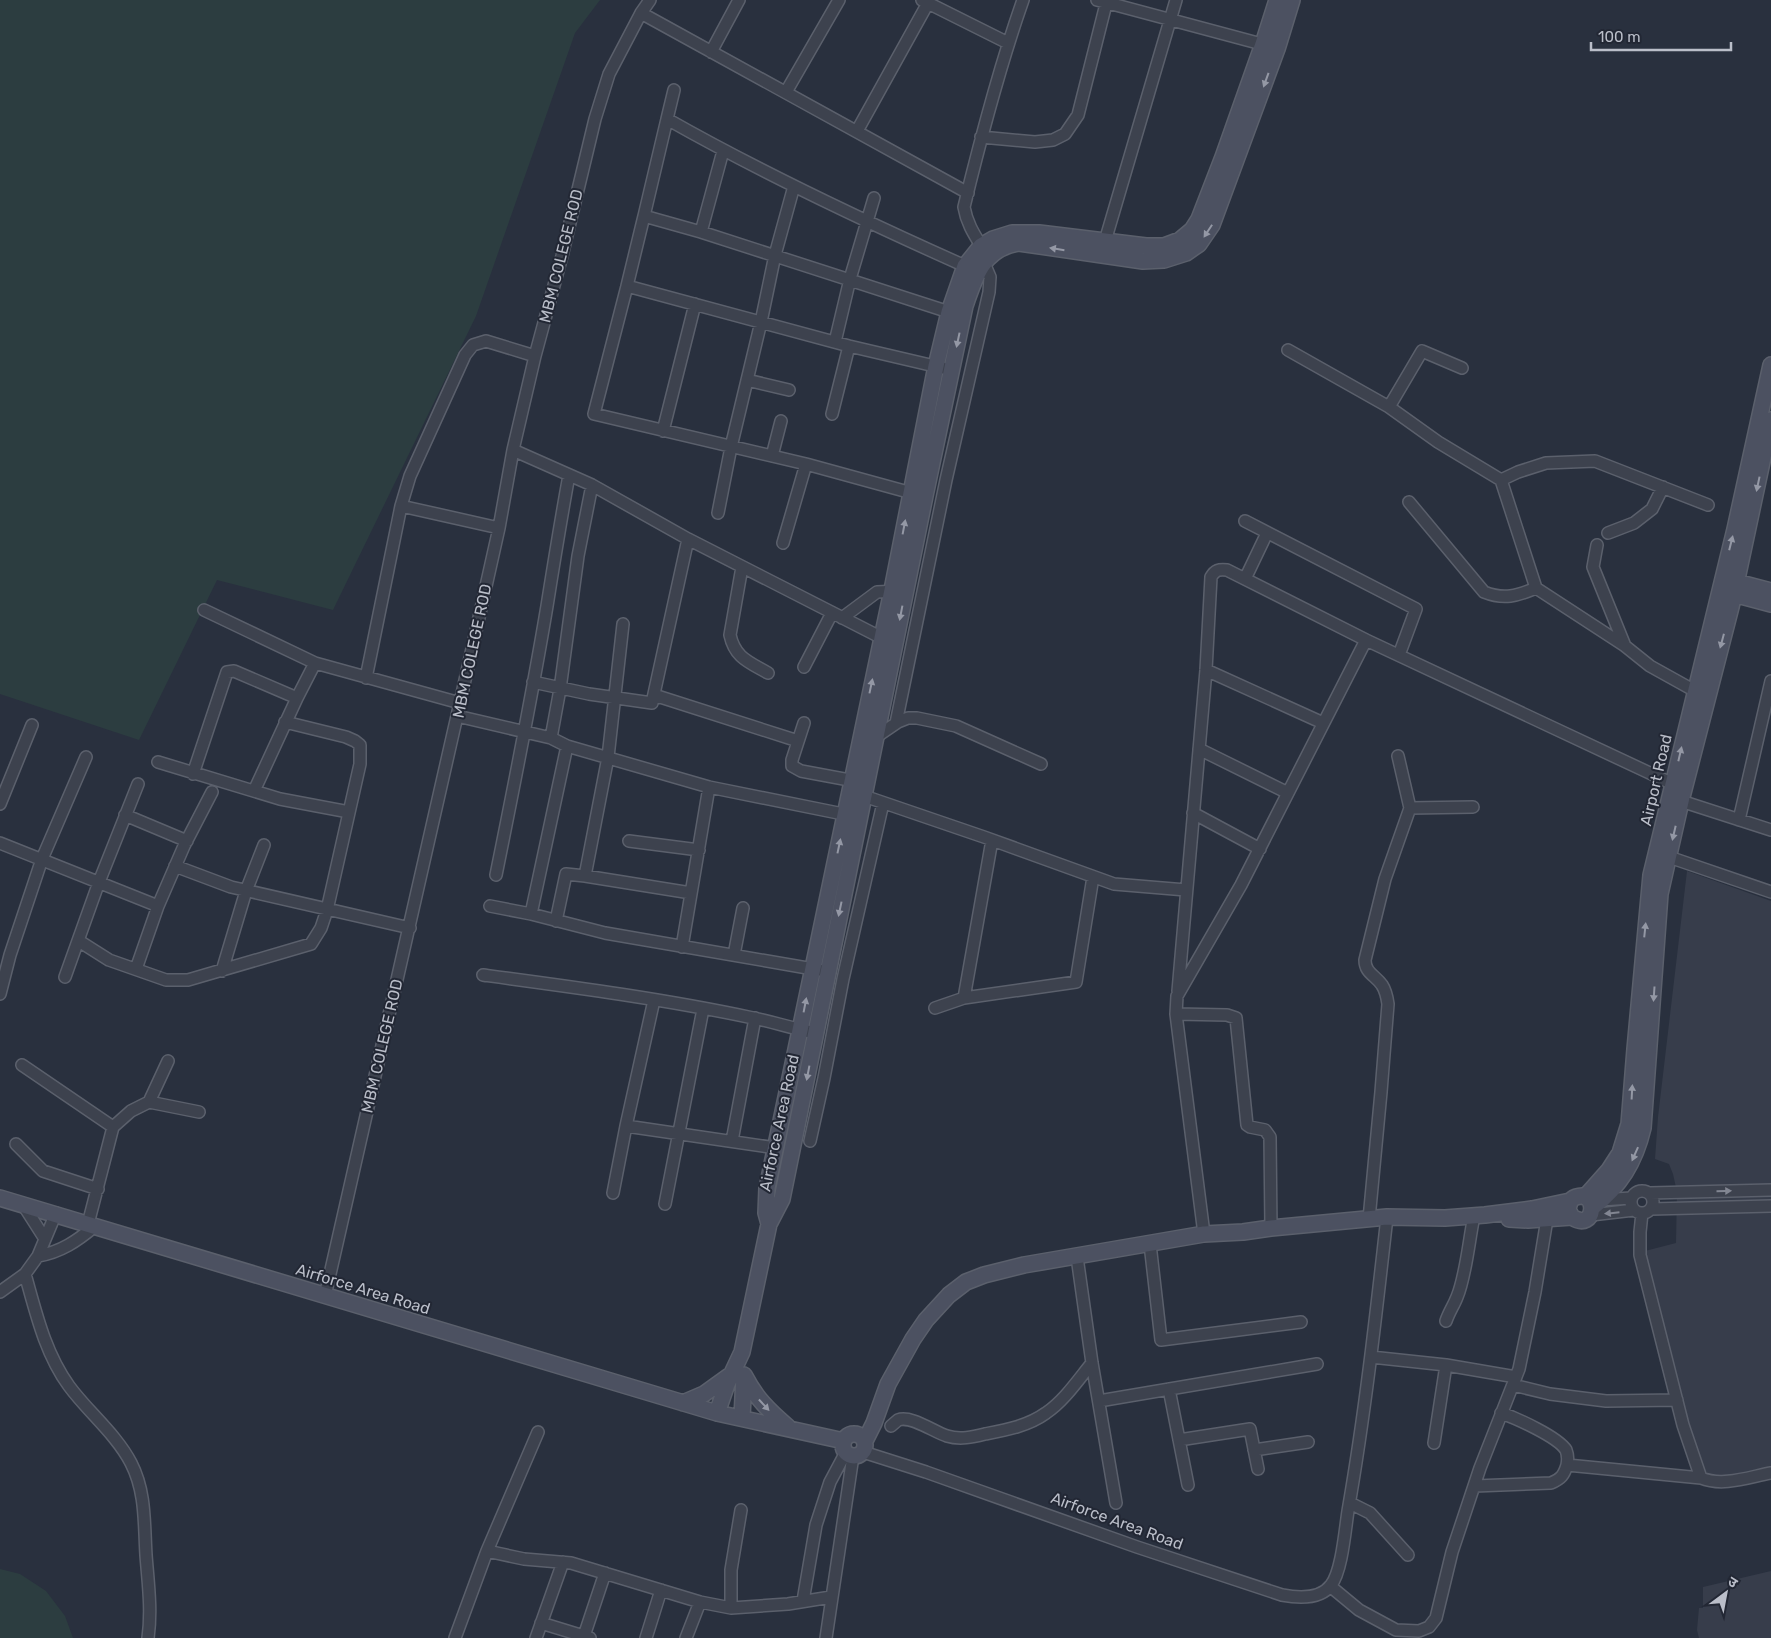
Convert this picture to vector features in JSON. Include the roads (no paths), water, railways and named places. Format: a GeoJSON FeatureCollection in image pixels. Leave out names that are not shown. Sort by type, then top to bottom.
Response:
{"type":"FeatureCollection","features":[{"type":"Feature","properties":{"kind":"street","name":"MBM COLEGE ROD"},"geometry":{"type":"LineString","coordinates":[[325,1296],[410,928],[535,356],[562,256],[595,118],[609,74],[641,13],[650,0]]}},
{"type":"Feature","properties":{"kind":"street"},"geometry":{"type":"LineString","coordinates":[[711,52],[739,0]]}},
{"type":"Feature","properties":{"kind":"street"},"geometry":{"type":"LineString","coordinates":[[786,92],[839,0]]}},
{"type":"Feature","properties":{"kind":"street"},"geometry":{"type":"LineString","coordinates":[[896,723],[989,292],[990,277],[985,255],[966,219],[964,207],[981,137],[1008,43],[1023,0]]}},
{"type":"Feature","properties":{"kind":"street"},"geometry":{"type":"LineString","coordinates":[[1103,249],[1176,0]]}},
{"type":"Feature","properties":{"kind":"street"},"geometry":{"type":"LineString","coordinates":[[1270,46],[1277,0]]}},
{"type":"Feature","properties":{"kind":"street"},"geometry":{"type":"LineString","coordinates":[[769,1224],[766,1213],[767,1188],[812,969],[852,816],[876,737],[898,591],[918,495],[936,366],[949,312],[965,266],[998,249],[1019,243],[1103,249],[1143,261],[1164,260],[1186,253],[1199,244],[1212,226],[1270,46],[1292,0]]}},
{"type":"Feature","properties":{"kind":"street"},"geometry":{"type":"LineString","coordinates":[[857,131],[925,1],[1008,43]]}},
{"type":"Feature","properties":{"kind":"street"},"geometry":{"type":"LineString","coordinates":[[981,137],[1035,142],[1054,140],[1065,134],[1078,115],[1103,1],[1270,46]]}},
{"type":"Feature","properties":{"kind":"street"},"geometry":{"type":"LineString","coordinates":[[641,13],[968,193]]}},
{"type":"Feature","properties":{"kind":"street"},"geometry":{"type":"LineString","coordinates":[[674,90],[594,414],[806,464],[918,495]]}},
{"type":"Feature","properties":{"kind":"street"},"geometry":{"type":"LineString","coordinates":[[667,119],[723,151],[866,222],[965,266]]}},
{"type":"Feature","properties":{"kind":"street"},"geometry":{"type":"LineString","coordinates":[[701,232],[723,151]]}},
{"type":"Feature","properties":{"kind":"street"},"geometry":{"type":"LineString","coordinates":[[718,513],[731,447],[775,256],[794,186]]}},
{"type":"Feature","properties":{"kind":"street"},"geometry":{"type":"LineString","coordinates":[[835,342],[850,279],[874,198]]}},
{"type":"Feature","properties":{"kind":"street"},"geometry":{"type":"LineString","coordinates":[[644,216],[701,232],[949,312]]}},
{"type":"Feature","properties":{"kind":"street"},"geometry":{"type":"LineString","coordinates":[[918,495],[944,408],[966,306],[985,255]]}},
{"type":"Feature","properties":{"kind":"street"},"geometry":{"type":"LineString","coordinates":[[627,286],[849,346],[952,370]]}},
{"type":"Feature","properties":{"kind":"street"},"geometry":{"type":"LineString","coordinates":[[663,431],[695,304]]}},
{"type":"Feature","properties":{"kind":"street"},"geometry":{"type":"LineString","coordinates":[[366,678],[401,506],[410,476],[465,355],[473,345],[486,341],[535,356]]}},
{"type":"Feature","properties":{"kind":"street"},"geometry":{"type":"LineString","coordinates":[[832,414],[849,346]]}},
{"type":"Feature","properties":{"kind":"street"},"geometry":{"type":"LineString","coordinates":[[1288,350],[1389,407],[1438,442],[1502,480],[1536,588],[1625,646],[1650,666],[1695,690]]}},
{"type":"Feature","properties":{"kind":"street"},"geometry":{"type":"LineString","coordinates":[[1389,407],[1422,351],[1462,368]]}},
{"type":"Feature","properties":{"kind":"street","name":"Airport Road"},"geometry":{"type":"LineString","coordinates":[[1592,1205],[1628,1170],[1635,1155],[1643,1128],[1660,894],[1728,586],[1771,365]]}},
{"type":"Feature","properties":{"kind":"street"},"geometry":{"type":"LineString","coordinates":[[747,380],[789,390]]}},
{"type":"Feature","properties":{"kind":"street"},"geometry":{"type":"LineString","coordinates":[[944,408],[962,413]]}},
{"type":"Feature","properties":{"kind":"street","name":"Airport Road"},"geometry":{"type":"LineString","coordinates":[[1592,1205],[1609,1170],[1620,1154],[1629,1124],[1634,1049],[1651,875],[1695,690],[1728,586],[1771,420]]}},
{"type":"Feature","properties":{"kind":"street"},"geometry":{"type":"LineString","coordinates":[[772,456],[780,421]]}},
{"type":"Feature","properties":{"kind":"street"},"geometry":{"type":"LineString","coordinates":[[513,450],[592,485],[688,539],[882,638]]}},
{"type":"Feature","properties":{"kind":"street"},"geometry":{"type":"LineString","coordinates":[[1502,480],[1518,472],[1546,463],[1595,461],[1708,505]]}},
{"type":"Feature","properties":{"kind":"street"},"geometry":{"type":"LineString","coordinates":[[783,544],[806,464]]}},
{"type":"Feature","properties":{"kind":"street"},"geometry":{"type":"LineString","coordinates":[[496,875],[525,731],[569,475]]}},
{"type":"Feature","properties":{"kind":"street"},"geometry":{"type":"LineString","coordinates":[[551,738],[560,689],[578,556],[592,485]]}},
{"type":"Feature","properties":{"kind":"street"},"geometry":{"type":"LineString","coordinates":[[1608,533],[1634,523],[1652,509],[1663,487]]}},
{"type":"Feature","properties":{"kind":"street"},"geometry":{"type":"LineString","coordinates":[[1409,502],[1484,592],[1496,597],[1516,596],[1536,588]]}},
{"type":"Feature","properties":{"kind":"street"},"geometry":{"type":"LineString","coordinates":[[401,506],[498,528]]}},
{"type":"Feature","properties":{"kind":"street"},"geometry":{"type":"LineString","coordinates":[[1245,521],[1416,609],[1399,655]]}},
{"type":"Feature","properties":{"kind":"street"},"geometry":{"type":"LineString","coordinates":[[1245,579],[1267,533]]}},
{"type":"Feature","properties":{"kind":"street"},"geometry":{"type":"LineString","coordinates":[[533,682],[560,689],[652,703],[688,539]]}},
{"type":"Feature","properties":{"kind":"street"},"geometry":{"type":"LineString","coordinates":[[1597,545],[1593,567],[1625,646]]}},
{"type":"Feature","properties":{"kind":"street"},"geometry":{"type":"LineString","coordinates":[[742,567],[730,635],[732,644],[741,658],[768,673]]}},
{"type":"Feature","properties":{"kind":"street"},"geometry":{"type":"LineString","coordinates":[[1204,1234],[1176,1014],[1206,670],[1211,577],[1215,571],[1220,569],[1226,570],[1366,640],[1673,784]]}},
{"type":"Feature","properties":{"kind":"street"},"geometry":{"type":"LineString","coordinates":[[1728,586],[1771,591]]}},
{"type":"Feature","properties":{"kind":"street"},"geometry":{"type":"LineString","coordinates":[[1728,586],[1771,604]]}},
{"type":"Feature","properties":{"kind":"street"},"geometry":{"type":"LineString","coordinates":[[804,666],[837,615],[877,592],[898,591]]}},
{"type":"Feature","properties":{"kind":"street"},"geometry":{"type":"LineString","coordinates":[[861,787],[882,638],[898,591]]}},
{"type":"Feature","properties":{"kind":"street"},"geometry":{"type":"LineString","coordinates":[[204,610],[315,663],[460,703]]}},
{"type":"Feature","properties":{"kind":"street"},"geometry":{"type":"LineString","coordinates":[[585,876],[608,758],[624,624]]}},
{"type":"Feature","properties":{"kind":"street"},"geometry":{"type":"LineString","coordinates":[[1178,996],[1241,885],[1366,640]]}},
{"type":"Feature","properties":{"kind":"street"},"geometry":{"type":"LineString","coordinates":[[254,791],[315,663]]}},
{"type":"Feature","properties":{"kind":"street"},"geometry":{"type":"LineString","coordinates":[[1206,670],[1323,723]]}},
{"type":"Feature","properties":{"kind":"street"},"geometry":{"type":"LineString","coordinates":[[193,774],[227,672],[234,671],[297,698]]}},
{"type":"Feature","properties":{"kind":"street"},"geometry":{"type":"LineString","coordinates":[[1738,820],[1771,681]]}},
{"type":"Feature","properties":{"kind":"street"},"geometry":{"type":"LineString","coordinates":[[654,695],[798,741]]}},
{"type":"Feature","properties":{"kind":"street"},"geometry":{"type":"LineString","coordinates":[[457,716],[551,738],[567,746],[709,787],[852,816]]}},
{"type":"Feature","properties":{"kind":"street"},"geometry":{"type":"LineString","coordinates":[[876,737],[896,723],[908,718],[917,718],[956,726],[1041,764]]}},
{"type":"Feature","properties":{"kind":"street"},"geometry":{"type":"LineString","coordinates":[[79,941],[109,960],[166,980],[177,981],[188,980],[311,944],[322,928],[327,910],[360,764],[360,746],[355,741],[346,737],[286,722]]}},
{"type":"Feature","properties":{"kind":"street"},"geometry":{"type":"LineString","coordinates":[[804,723],[792,760],[792,766],[795,769],[861,787],[883,803],[1114,884],[1186,890]]}},
{"type":"Feature","properties":{"kind":"street"},"geometry":{"type":"LineString","coordinates":[[0,804],[32,725]]}},
{"type":"Feature","properties":{"kind":"street"},"geometry":{"type":"LineString","coordinates":[[531,914],[567,746]]}},
{"type":"Feature","properties":{"kind":"street"},"geometry":{"type":"LineString","coordinates":[[1199,749],[1288,793]]}},
{"type":"Feature","properties":{"kind":"street"},"geometry":{"type":"LineString","coordinates":[[1369,1219],[1388,1004],[1387,994],[1368,972],[1365,960],[1385,879],[1410,808],[1398,756]]}},
{"type":"Feature","properties":{"kind":"street"},"geometry":{"type":"LineString","coordinates":[[0,994],[10,955],[42,859],[86,757]]}},
{"type":"Feature","properties":{"kind":"street"},"geometry":{"type":"LineString","coordinates":[[158,762],[280,799],[349,812]]}},
{"type":"Feature","properties":{"kind":"street"},"geometry":{"type":"LineString","coordinates":[[65,977],[99,882],[138,784]]}},
{"type":"Feature","properties":{"kind":"street"},"geometry":{"type":"LineString","coordinates":[[682,947],[709,787]]}},
{"type":"Feature","properties":{"kind":"street"},"geometry":{"type":"LineString","coordinates":[[136,968],[158,906],[175,866],[212,792]]}},
{"type":"Feature","properties":{"kind":"street"},"geometry":{"type":"LineString","coordinates":[[1681,801],[1771,830]]}},
{"type":"Feature","properties":{"kind":"street"},"geometry":{"type":"LineString","coordinates":[[810,1141],[824,1078],[842,979],[883,803]]}},
{"type":"Feature","properties":{"kind":"street"},"geometry":{"type":"LineString","coordinates":[[1410,808],[1473,807]]}},
{"type":"Feature","properties":{"kind":"street"},"geometry":{"type":"LineString","coordinates":[[1193,813],[1260,848]]}},
{"type":"Feature","properties":{"kind":"street"},"geometry":{"type":"LineString","coordinates":[[125,815],[186,841]]}},
{"type":"Feature","properties":{"kind":"street","name":"Airforce Area Road"},"geometry":{"type":"LineString","coordinates":[[742,1418],[738,1375],[742,1352],[769,1224],[782,1199],[828,968],[852,816]]}},
{"type":"Feature","properties":{"kind":"street"},"geometry":{"type":"LineString","coordinates":[[964,998],[992,840]]}},
{"type":"Feature","properties":{"kind":"street"},"geometry":{"type":"LineString","coordinates":[[629,841],[699,850]]}},
{"type":"Feature","properties":{"kind":"street"},"geometry":{"type":"LineString","coordinates":[[0,842],[158,906]]}},
{"type":"Feature","properties":{"kind":"street"},"geometry":{"type":"LineString","coordinates":[[222,970],[246,891],[264,845]]}},
{"type":"Feature","properties":{"kind":"street"},"geometry":{"type":"LineString","coordinates":[[1669,857],[1771,892]]}},
{"type":"Feature","properties":{"kind":"street"},"geometry":{"type":"LineString","coordinates":[[175,866],[231,888],[410,928]]}},
{"type":"Feature","properties":{"kind":"street"},"geometry":{"type":"LineString","coordinates":[[556,921],[566,874],[691,893]]}},
{"type":"Feature","properties":{"kind":"street"},"geometry":{"type":"LineString","coordinates":[[935,1008],[964,998],[1076,982],[1093,877]]}},
{"type":"Feature","properties":{"kind":"street"},"geometry":{"type":"LineString","coordinates":[[490,906],[682,947],[812,969],[828,968],[842,979]]}},
{"type":"Feature","properties":{"kind":"street"},"geometry":{"type":"LineString","coordinates":[[734,955],[744,908]]}},
{"type":"Feature","properties":{"kind":"street"},"geometry":{"type":"LineString","coordinates":[[483,975],[654,1000],[755,1018],[816,1033]]}},
{"type":"Feature","properties":{"kind":"street"},"geometry":{"type":"LineString","coordinates":[[613,1193],[654,1000]]}},
{"type":"Feature","properties":{"kind":"street"},"geometry":{"type":"LineString","coordinates":[[665,1204],[703,1009]]}},
{"type":"Feature","properties":{"kind":"street"},"geometry":{"type":"LineString","coordinates":[[1176,1014],[1228,1015],[1236,1018],[1247,1125],[1250,1128],[1265,1130],[1270,1137],[1271,1228]]}},
{"type":"Feature","properties":{"kind":"street"},"geometry":{"type":"LineString","coordinates":[[732,1141],[755,1018]]}},
{"type":"Feature","properties":{"kind":"street"},"geometry":{"type":"LineString","coordinates":[[149,1102],[168,1061]]}},
{"type":"Feature","properties":{"kind":"street"},"geometry":{"type":"LineString","coordinates":[[22,1065],[112,1127]]}},
{"type":"Feature","properties":{"kind":"street"},"geometry":{"type":"LineString","coordinates":[[38,1256],[63,1249],[76,1242],[92,1225],[112,1127],[131,1111],[149,1102],[199,1112]]}},
{"type":"Feature","properties":{"kind":"street"},"geometry":{"type":"LineString","coordinates":[[626,1126],[776,1148]]}},
{"type":"Feature","properties":{"kind":"street"},"geometry":{"type":"LineString","coordinates":[[16,1144],[43,1171],[98,1189]]}},
{"type":"Feature","properties":{"kind":"street"},"geometry":{"type":"LineString","coordinates":[[1642,1211],[1631,1206],[1633,1194],[1641,1190],[1650,1193],[1771,1190]]}},
{"type":"Feature","properties":{"kind":"street"},"geometry":{"type":"LineString","coordinates":[[1650,1193],[1653,1201],[1642,1211],[1640,1255],[1683,1425],[1701,1478]]}},
{"type":"Feature","properties":{"kind":"street"},"geometry":{"type":"LineString","coordinates":[[1479,1216],[1532,1209],[1570,1201],[1577,1196],[1592,1205],[1642,1211],[1771,1206]]}},
{"type":"Feature","properties":{"kind":"street","name":"Airforce Area Road"},"geometry":{"type":"LineString","coordinates":[[0,1198],[56,1213],[325,1296],[717,1413],[790,1429],[854,1446],[1137,1547],[1282,1595],[1297,1598],[1309,1597],[1320,1594],[1330,1586]]}},
{"type":"Feature","properties":{"kind":"street"},"geometry":{"type":"LineString","coordinates":[[1592,1205],[1631,1198]]}},
{"type":"Feature","properties":{"kind":"street"},"geometry":{"type":"LineString","coordinates":[[1570,1201],[1568,1210],[1575,1220],[1584,1220],[1592,1205]]}},
{"type":"Feature","properties":{"kind":"street"},"geometry":{"type":"LineString","coordinates":[[22,1203],[46,1239]]}},
{"type":"Feature","properties":{"kind":"street"},"geometry":{"type":"LineString","coordinates":[[0,1292],[25,1274],[38,1256],[56,1213]]}},
{"type":"Feature","properties":{"kind":"street"},"geometry":{"type":"LineString","coordinates":[[803,1601],[816,1525],[830,1482],[854,1446],[874,1422],[882,1396],[913,1339],[939,1304],[966,1282],[984,1275],[1024,1265],[1204,1234],[1243,1232],[1387,1217],[1479,1216],[1516,1220],[1572,1217]]}},
{"type":"Feature","properties":{"kind":"street"},"geometry":{"type":"LineString","coordinates":[[1446,1322],[1450,1309],[1457,1298],[1479,1216]]}},
{"type":"Feature","properties":{"kind":"street"},"geometry":{"type":"LineString","coordinates":[[1387,1217],[1361,1437],[1341,1557],[1336,1577],[1330,1586],[1359,1610],[1396,1630],[1419,1631],[1429,1627],[1436,1618],[1452,1552],[1474,1486],[1514,1381],[1535,1292],[1547,1219]]}},
{"type":"Feature","properties":{"kind":"street"},"geometry":{"type":"LineString","coordinates":[[1150,1244],[1161,1340],[1301,1322]]}},
{"type":"Feature","properties":{"kind":"street"},"geometry":{"type":"LineString","coordinates":[[1077,1257],[1092,1363],[1116,1503]]}},
{"type":"Feature","properties":{"kind":"street"},"geometry":{"type":"LineString","coordinates":[[25,1274],[40,1331],[54,1363],[69,1387],[130,1462],[139,1482],[144,1505],[150,1610],[148,1638]]}},
{"type":"Feature","properties":{"kind":"street"},"geometry":{"type":"LineString","coordinates":[[1371,1357],[1446,1365],[1514,1381],[1550,1394],[1606,1401],[1677,1400]]}},
{"type":"Feature","properties":{"kind":"street"},"geometry":{"type":"LineString","coordinates":[[891,1426],[898,1420],[907,1419],[947,1436],[958,1438],[1008,1430],[1031,1422],[1060,1402],[1092,1363]]}},
{"type":"Feature","properties":{"kind":"street"},"geometry":{"type":"LineString","coordinates":[[1099,1401],[1317,1364]]}},
{"type":"Feature","properties":{"kind":"street"},"geometry":{"type":"LineString","coordinates":[[1434,1442],[1446,1365]]}},
{"type":"Feature","properties":{"kind":"street"},"geometry":{"type":"LineString","coordinates":[[684,1403],[738,1375],[763,1405],[790,1429]]}},
{"type":"Feature","properties":{"kind":"street","name":"Airforce Area Road"},"geometry":{"type":"LineString","coordinates":[[717,1413],[738,1375]]}},
{"type":"Feature","properties":{"kind":"street"},"geometry":{"type":"LineString","coordinates":[[1169,1389],[1188,1484]]}},
{"type":"Feature","properties":{"kind":"street"},"geometry":{"type":"LineString","coordinates":[[1474,1486],[1551,1483],[1559,1480],[1564,1474],[1568,1455],[1562,1446],[1530,1425],[1501,1413]]}},
{"type":"Feature","properties":{"kind":"street"},"geometry":{"type":"LineString","coordinates":[[1179,1440],[1250,1429],[1258,1469]]}},
{"type":"Feature","properties":{"kind":"street"},"geometry":{"type":"LineString","coordinates":[[455,1638],[487,1551],[538,1432]]}},
{"type":"Feature","properties":{"kind":"street"},"geometry":{"type":"LineString","coordinates":[[1254,1450],[1308,1442]]}},
{"type":"Feature","properties":{"kind":"street"},"geometry":{"type":"LineString","coordinates":[[826,1638],[854,1446]]}},
{"type":"Feature","properties":{"kind":"street"},"geometry":{"type":"LineString","coordinates":[[1567,1465],[1730,1482],[1771,1473]]}},
{"type":"Feature","properties":{"kind":"street"},"geometry":{"type":"LineString","coordinates":[[1350,1504],[1370,1514],[1408,1555]]}},
{"type":"Feature","properties":{"kind":"street"},"geometry":{"type":"LineString","coordinates":[[731,1608],[731,1570],[741,1510]]}},
{"type":"Feature","properties":{"kind":"street"},"geometry":{"type":"LineString","coordinates":[[487,1551],[524,1559],[571,1563],[700,1602],[731,1608],[756,1607],[831,1597]]}},
{"type":"Feature","properties":{"kind":"street"},"geometry":{"type":"LineString","coordinates":[[536,1638],[563,1562]]}},
{"type":"Feature","properties":{"kind":"street"},"geometry":{"type":"LineString","coordinates":[[541,1623],[587,1637],[605,1573]]}},
{"type":"Feature","properties":{"kind":"street"},"geometry":{"type":"LineString","coordinates":[[646,1638],[661,1590]]}},
{"type":"Feature","properties":{"kind":"street"},"geometry":{"type":"LineString","coordinates":[[686,1638],[700,1602]]}}]}
